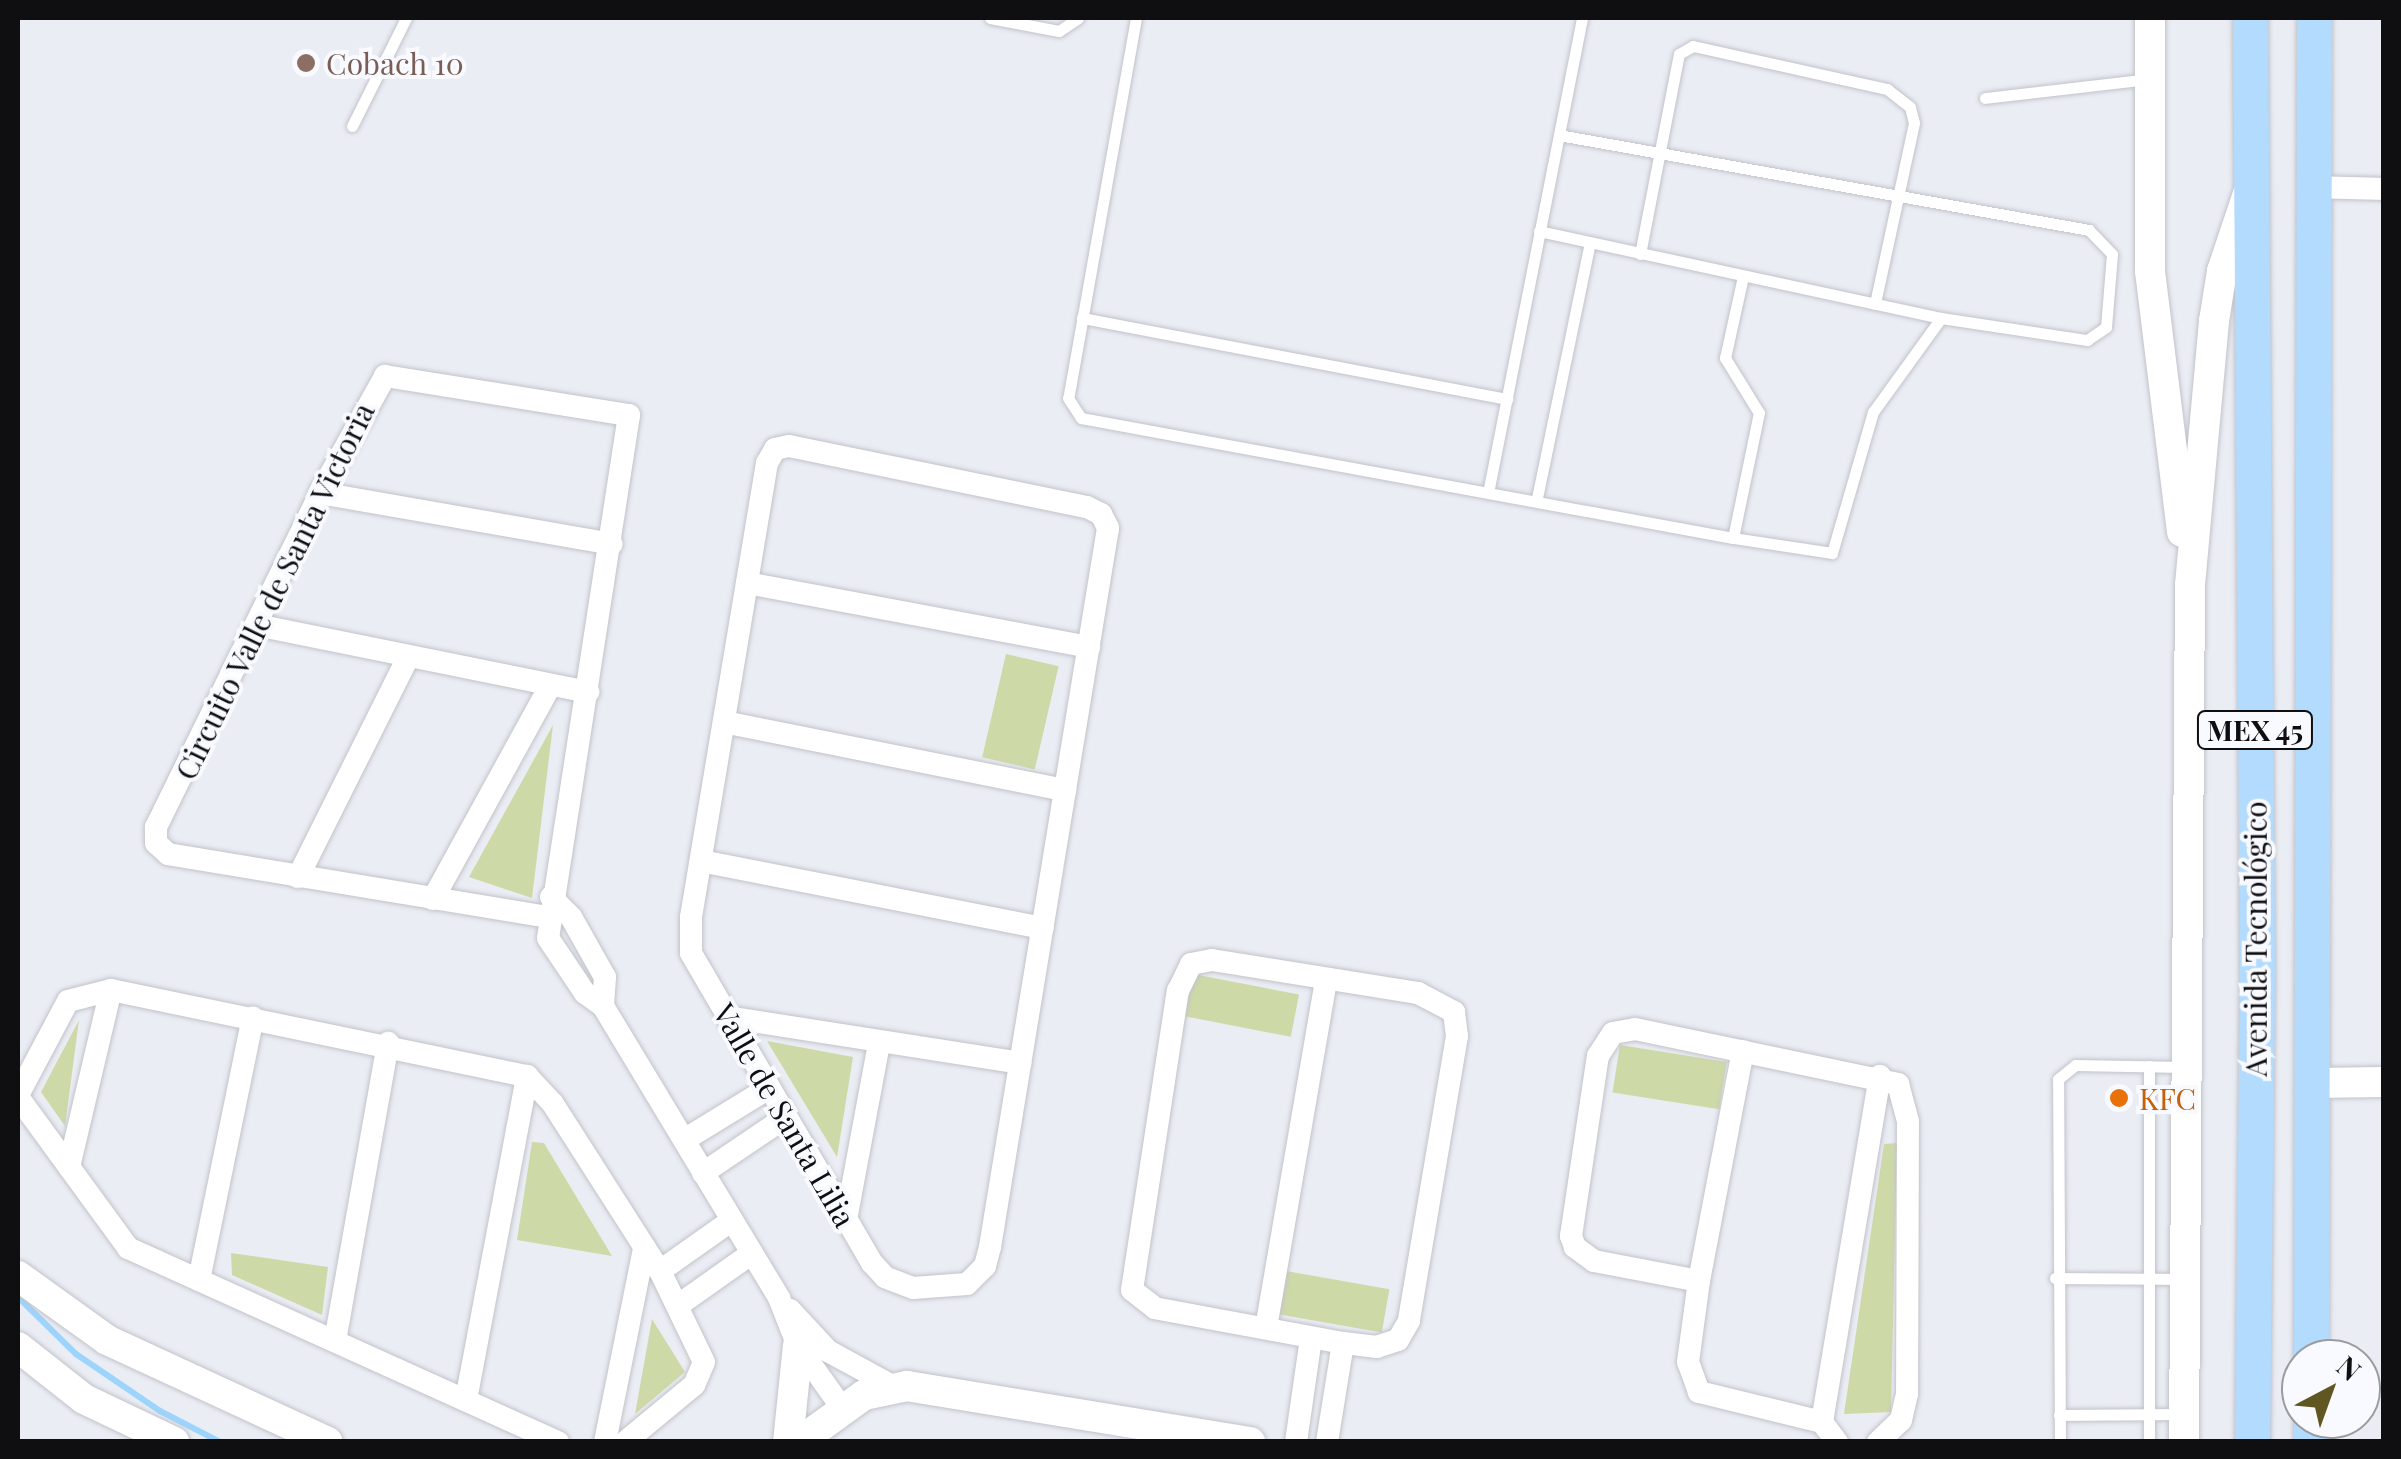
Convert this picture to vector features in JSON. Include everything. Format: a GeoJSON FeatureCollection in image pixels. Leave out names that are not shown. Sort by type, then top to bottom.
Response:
{"type":"FeatureCollection","features":[{"type":"Feature","properties":{"kind":"main road"},"geometry":{"type":"LineString","coordinates":[[2150,18],[2151,288],[2190,585]]}},
{"type":"Feature","properties":{"kind":"main road","name":"Avenida Tecnológico"},"geometry":{"type":"LineString","coordinates":[[2250,18],[2257,970],[2252,1442]]}},
{"type":"Feature","properties":{"kind":"main road","name":"Avenida Tecnológico"},"geometry":{"type":"LineString","coordinates":[[2312,1339],[2314,18]]}},
{"type":"Feature","properties":{"kind":"main road"},"geometry":{"type":"LineString","coordinates":[[2184,1428],[2190,585],[2217,304],[2250,188]]}},
{"type":"Feature","properties":{"kind":"main road"},"geometry":{"type":"LineString","coordinates":[[2313,1083],[2384,1082]]}},
{"type":"Feature","properties":{"kind":"main road"},"geometry":{"type":"LineString","coordinates":[[18,1276],[107,1340],[328,1442]]}},
{"type":"Feature","properties":{"kind":"main road"},"geometry":{"type":"LineString","coordinates":[[788,1442],[798,1346]]}},
{"type":"Feature","properties":{"kind":"main road"},"geometry":{"type":"LineString","coordinates":[[18,1347],[84,1399],[174,1442]]}},
{"type":"Feature","properties":{"kind":"main road"},"geometry":{"type":"LineString","coordinates":[[799,1442],[842,1408],[894,1387],[951,1390],[1250,1442]]}},
{"type":"Feature","properties":{"kind":"street"},"geometry":{"type":"LineString","coordinates":[[2313,187],[2384,189]]}},
{"type":"Feature","properties":{"kind":"street","name":"Circuito Valle de Santa Victoria"},"geometry":{"type":"LineString","coordinates":[[549,907],[433,900],[168,854],[156,844],[156,827],[320,493],[385,376],[621,410],[632,422],[549,907],[548,938],[585,993],[603,1006],[779,1298],[798,1346],[842,1408]]}},
{"type":"Feature","properties":{"kind":"street","name":"Valle de Santa Lilia"},"geometry":{"type":"LineString","coordinates":[[789,446],[1101,514],[1108,528],[1088,646],[990,1247],[976,1278],[954,1286],[899,1284],[872,1263],[692,953],[701,861],[768,463],[775,449],[789,446]]}},
{"type":"Feature","properties":{"kind":"street"},"geometry":{"type":"LineString","coordinates":[[320,493],[612,544]]}},
{"type":"Feature","properties":{"kind":"street"},"geometry":{"type":"LineString","coordinates":[[748,583],[1088,646]]}},
{"type":"Feature","properties":{"kind":"street"},"geometry":{"type":"LineString","coordinates":[[256,625],[407,659],[588,692]]}},
{"type":"Feature","properties":{"kind":"street"},"geometry":{"type":"LineString","coordinates":[[298,876],[407,659]]}},
{"type":"Feature","properties":{"kind":"street"},"geometry":{"type":"LineString","coordinates":[[433,900],[550,686]]}},
{"type":"Feature","properties":{"kind":"street"},"geometry":{"type":"LineString","coordinates":[[724,722],[1065,790]]}},
{"type":"Feature","properties":{"kind":"street"},"geometry":{"type":"LineString","coordinates":[[701,861],[1042,928]]}},
{"type":"Feature","properties":{"kind":"street"},"geometry":{"type":"LineString","coordinates":[[1200,961],[1326,979],[1434,998],[1454,1012],[1457,1024],[1408,1321],[1389,1344],[1343,1342],[1155,1308],[1132,1290],[1184,970],[1200,961]]}},
{"type":"Feature","properties":{"kind":"street"},"geometry":{"type":"LineString","coordinates":[[1266,1328],[1326,979]]}},
{"type":"Feature","properties":{"kind":"street"},"geometry":{"type":"LineString","coordinates":[[69,1167],[111,990]]}},
{"type":"Feature","properties":{"kind":"street"},"geometry":{"type":"LineString","coordinates":[[558,1442],[128,1248],[18,1096],[68,1001],[111,990],[388,1043],[527,1076],[553,1104],[660,1271],[680,1304],[704,1362],[703,1375],[625,1442]]}},
{"type":"Feature","properties":{"kind":"street"},"geometry":{"type":"LineString","coordinates":[[199,1280],[253,1017]]}},
{"type":"Feature","properties":{"kind":"street"},"geometry":{"type":"LineString","coordinates":[[727,1017],[1020,1063]]}},
{"type":"Feature","properties":{"kind":"street"},"geometry":{"type":"LineString","coordinates":[[1699,1281],[1594,1261],[1575,1248],[1571,1236],[1598,1056],[1606,1038],[1635,1029],[1880,1076],[1898,1084],[1908,1122],[1907,1394],[1901,1420],[1878,1442]]}},
{"type":"Feature","properties":{"kind":"street"},"geometry":{"type":"LineString","coordinates":[[335,1341],[388,1043]]}},
{"type":"Feature","properties":{"kind":"street"},"geometry":{"type":"LineString","coordinates":[[846,1220],[880,1043]]}},
{"type":"Feature","properties":{"kind":"street"},"geometry":{"type":"LineString","coordinates":[[1743,1051],[1699,1281],[1688,1362],[1699,1392],[1822,1422],[1837,1442]]}},
{"type":"Feature","properties":{"kind":"street"},"geometry":{"type":"LineString","coordinates":[[466,1400],[527,1076]]}},
{"type":"Feature","properties":{"kind":"street"},"geometry":{"type":"LineString","coordinates":[[1822,1422],[1880,1076]]}},
{"type":"Feature","properties":{"kind":"street"},"geometry":{"type":"LineString","coordinates":[[684,1140],[769,1088]]}},
{"type":"Feature","properties":{"kind":"street"},"geometry":{"type":"LineString","coordinates":[[704,1173],[786,1117]]}},
{"type":"Feature","properties":{"kind":"street"},"geometry":{"type":"LineString","coordinates":[[660,1271],[732,1220]]}},
{"type":"Feature","properties":{"kind":"street"},"geometry":{"type":"LineString","coordinates":[[605,1442],[644,1248]]}},
{"type":"Feature","properties":{"kind":"street"},"geometry":{"type":"LineString","coordinates":[[680,1304],[752,1254]]}},
{"type":"Feature","properties":{"kind":"street"},"geometry":{"type":"LineString","coordinates":[[779,1298],[828,1351],[894,1387]]}},
{"type":"Feature","properties":{"kind":"street"},"geometry":{"type":"LineString","coordinates":[[1296,1442],[1311,1338]]}},
{"type":"Feature","properties":{"kind":"street"},"geometry":{"type":"LineString","coordinates":[[1327,1442],[1343,1342]]}},
{"type":"Feature","properties":{"kind":"lane"},"geometry":{"type":"LineString","coordinates":[[352,126],[406,18]]}},
{"type":"Feature","properties":{"kind":"lane"},"geometry":{"type":"LineString","coordinates":[[990,18],[1059,31],[1078,18]]}},
{"type":"Feature","properties":{"kind":"lane"},"geometry":{"type":"LineString","coordinates":[[1136,18],[1068,398],[1081,418],[1489,488],[1733,538],[1832,552],[1873,412],[1941,318]]}},
{"type":"Feature","properties":{"kind":"lane"},"geometry":{"type":"LineString","coordinates":[[1489,488],[1582,18]]}},
{"type":"Feature","properties":{"kind":"lane"},"geometry":{"type":"LineString","coordinates":[[1640,254],[1679,54],[1693,46],[1900,95],[1914,123],[1875,304]]}},
{"type":"Feature","properties":{"kind":"lane"},"geometry":{"type":"LineString","coordinates":[[1985,98],[2150,78]]}},
{"type":"Feature","properties":{"kind":"lane"},"geometry":{"type":"LineString","coordinates":[[1540,231],[1941,318],[2095,339],[2106,327],[2107,242],[2089,230],[1558,135]]}},
{"type":"Feature","properties":{"kind":"lane"},"geometry":{"type":"LineString","coordinates":[[1537,498],[1590,242]]}},
{"type":"Feature","properties":{"kind":"lane"},"geometry":{"type":"LineString","coordinates":[[1733,538],[1759,413],[1725,358],[1743,276]]}},
{"type":"Feature","properties":{"kind":"lane"},"geometry":{"type":"LineString","coordinates":[[1082,318],[1506,399]]}},
{"type":"Feature","properties":{"kind":"lane"},"geometry":{"type":"LineString","coordinates":[[2060,1442],[2055,1278],[2058,1079],[2075,1065],[2187,1068]]}},
{"type":"Feature","properties":{"kind":"lane"},"geometry":{"type":"LineString","coordinates":[[2149,1066],[2149,1442]]}},
{"type":"Feature","properties":{"kind":"lane"},"geometry":{"type":"LineString","coordinates":[[2055,1278],[2186,1280]]}},
{"type":"Feature","properties":{"kind":"lane"},"geometry":{"type":"LineString","coordinates":[[2059,1415],[2150,1414],[2184,1428]]}},
{"type":"Feature","properties":{"kind":"green space"},"geometry":{"type":"Polygon","coordinates":[[[1006,654],[1059,666],[1035,769],[982,757],[1006,654]]]}},
{"type":"Feature","properties":{"kind":"green space"},"geometry":{"type":"Polygon","coordinates":[[[553,725],[532,898],[469,877],[553,725]]]}},
{"type":"Feature","properties":{"kind":"green space"},"geometry":{"type":"Polygon","coordinates":[[[1193,974],[1299,995],[1291,1037],[1185,1016],[1193,974]]]}},
{"type":"Feature","properties":{"kind":"green space"},"geometry":{"type":"Polygon","coordinates":[[[79,1020],[65,1126],[41,1092],[79,1020]]]}},
{"type":"Feature","properties":{"kind":"green space"},"geometry":{"type":"Polygon","coordinates":[[[767,1041],[853,1057],[837,1157],[767,1041]]]}},
{"type":"Feature","properties":{"kind":"green space"},"geometry":{"type":"Polygon","coordinates":[[[1620,1045],[1727,1062],[1719,1109],[1612,1092],[1620,1045]]]}},
{"type":"Feature","properties":{"kind":"green space"},"geometry":{"type":"Polygon","coordinates":[[[532,1142],[544,1143],[612,1256],[517,1240],[532,1142]]]}},
{"type":"Feature","properties":{"kind":"green space"},"geometry":{"type":"Polygon","coordinates":[[[1897,1143],[1891,1412],[1844,1414],[1884,1144],[1897,1143]]]}},
{"type":"Feature","properties":{"kind":"green space"},"geometry":{"type":"Polygon","coordinates":[[[231,1253],[328,1267],[322,1315],[232,1275],[231,1253]]]}},
{"type":"Feature","properties":{"kind":"green space"},"geometry":{"type":"Polygon","coordinates":[[[1286,1271],[1389,1289],[1382,1333],[1278,1314],[1286,1271]]]}},
{"type":"Feature","properties":{"kind":"green space"},"geometry":{"type":"Polygon","coordinates":[[[652,1319],[685,1372],[635,1414],[652,1319]]]}},
{"type":"Feature","properties":{"kind":"waterway"},"geometry":{"type":"LineString","coordinates":[[18,1297],[76,1354],[160,1411],[220,1442]]}},
{"type":"Feature","properties":{"kind":"place","name":"Cobach 10"},"geometry":{"type":"Point","coordinates":[306,63]}},
{"type":"Feature","properties":{"kind":"place","name":"KFC"},"geometry":{"type":"Point","coordinates":[2119,1098]}}]}
